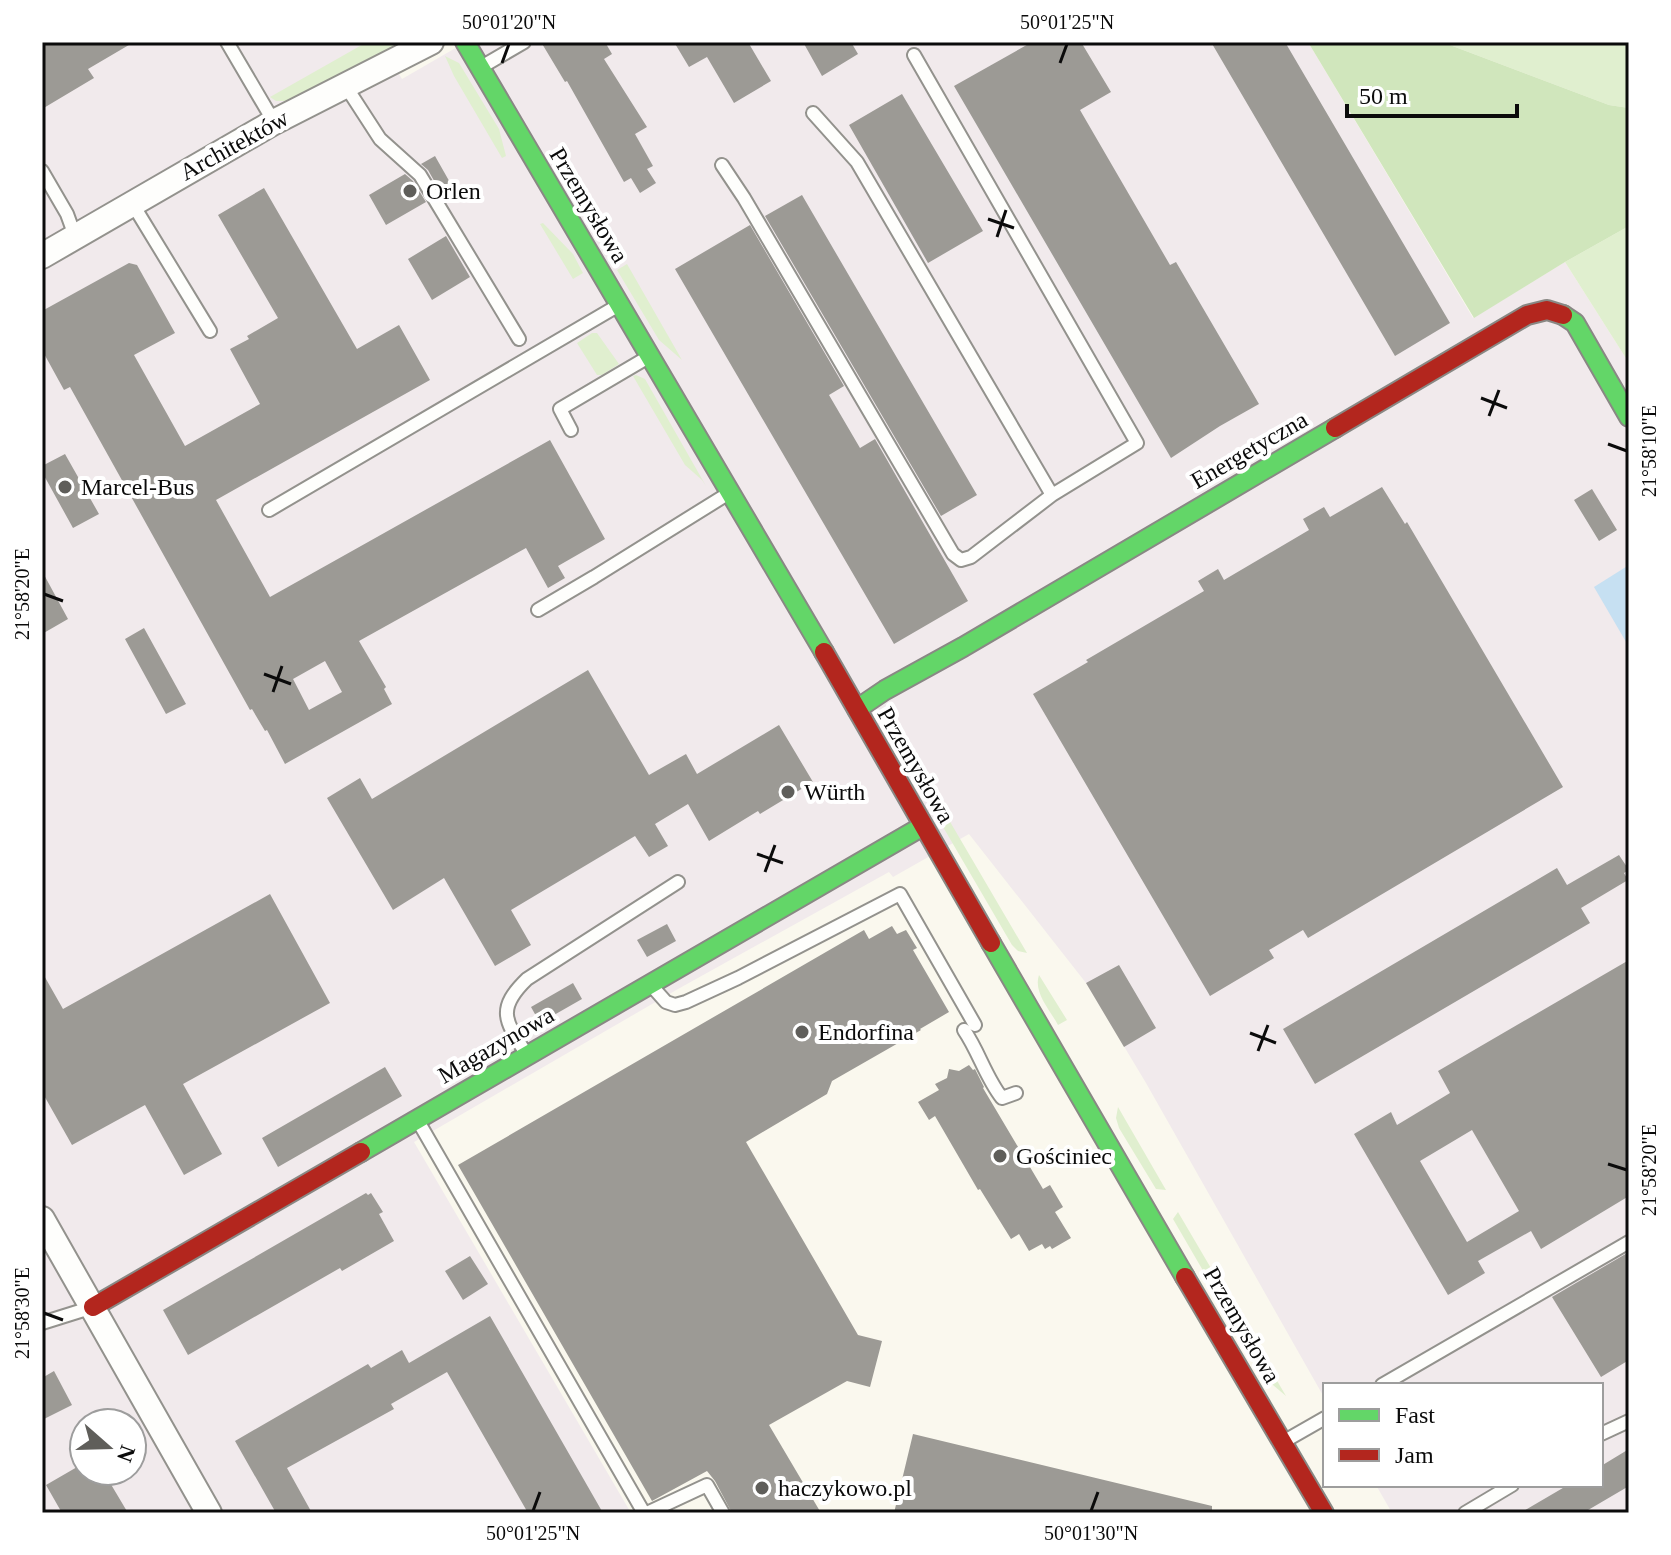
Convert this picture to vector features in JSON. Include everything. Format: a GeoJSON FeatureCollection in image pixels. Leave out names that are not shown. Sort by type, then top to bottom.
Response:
{"type":"FeatureCollection","features":[{"type":"Feature","properties":{"kind":"street","name":"Architektów"},"geometry":{"type":"LineString","coordinates":[[42,256],[274,122],[431,42]]}},
{"type":"Feature","properties":{"kind":"street","name":"Przemysłowa"},"geometry":{"type":"LineString","coordinates":[[465,42],[1324,1513]]}},
{"type":"Feature","properties":{"kind":"street","name":"Energetyczna"},"geometry":{"type":"LineString","coordinates":[[857,709],[1527,315],[1546,308],[1575,323],[1629,417]]}},
{"type":"Feature","properties":{"kind":"street","name":"Magazynowa"},"geometry":{"type":"LineString","coordinates":[[93,1307],[923,826]]}},
{"type":"Feature","properties":{"kind":"street"},"geometry":{"type":"LineString","coordinates":[[42,1219],[209,1513]]}},
{"type":"Feature","properties":{"kind":"lane"},"geometry":{"type":"LineString","coordinates":[[227,42],[274,122]]}},
{"type":"Feature","properties":{"kind":"lane"},"geometry":{"type":"LineString","coordinates":[[480,68],[524,42]]}},
{"type":"Feature","properties":{"kind":"lane"},"geometry":{"type":"LineString","coordinates":[[722,165],[953,554],[961,560],[971,557],[1052,495],[1137,443],[914,55]]}},
{"type":"Feature","properties":{"kind":"lane"},"geometry":{"type":"LineString","coordinates":[[345,85],[380,139],[420,175],[519,339]]}},
{"type":"Feature","properties":{"kind":"lane"},"geometry":{"type":"LineString","coordinates":[[813,113],[857,162],[1052,495]]}},
{"type":"Feature","properties":{"kind":"lane"},"geometry":{"type":"LineString","coordinates":[[42,171],[67,214],[75,236]]}},
{"type":"Feature","properties":{"kind":"lane"},"geometry":{"type":"LineString","coordinates":[[132,203],[210,331]]}},
{"type":"Feature","properties":{"kind":"lane"},"geometry":{"type":"LineString","coordinates":[[269,510],[619,305]]}},
{"type":"Feature","properties":{"kind":"lane"},"geometry":{"type":"LineString","coordinates":[[571,430],[560,409],[650,356]]}},
{"type":"Feature","properties":{"kind":"lane"},"geometry":{"type":"LineString","coordinates":[[538,610],[729,493]]}},
{"type":"Feature","properties":{"kind":"lane"},"geometry":{"type":"LineString","coordinates":[[527,1055],[507,1017],[506,1007],[513,992],[527,979],[678,882]]}},
{"type":"Feature","properties":{"kind":"lane"},"geometry":{"type":"LineString","coordinates":[[650,984],[666,1002],[675,1005],[686,1002],[900,894],[970,1028],[973,1044],[992,1086],[1002,1098],[1016,1093]]}},
{"type":"Feature","properties":{"kind":"lane"},"geometry":{"type":"LineString","coordinates":[[416,1118],[645,1513],[707,1485],[723,1513]]}},
{"type":"Feature","properties":{"kind":"lane"},"geometry":{"type":"LineString","coordinates":[[1385,1383],[1629,1242]]}},
{"type":"Feature","properties":{"kind":"lane"},"geometry":{"type":"LineString","coordinates":[[42,1323],[93,1307]]}},
{"type":"Feature","properties":{"kind":"lane"},"geometry":{"type":"LineString","coordinates":[[1282,1442],[1323,1419]]}},
{"type":"Feature","properties":{"kind":"lane"},"geometry":{"type":"LineString","coordinates":[[1603,1433],[1629,1421]]}},
{"type":"Feature","properties":{"kind":"lane"},"geometry":{"type":"LineString","coordinates":[[1465,1513],[1509,1487]]}},
{"type":"Feature","properties":{"kind":"shaded area"},"geometry":{"type":"Polygon","coordinates":[[[42,42],[380,42],[402,79],[466,42],[1308,42],[1473,318],[1565,262],[1629,363],[1629,1513],[1392,1513],[1377,1487],[1603,1487],[1603,1383],[1323,1383],[1323,1395],[1086,983],[969,834],[893,877],[889,872],[678,989],[414,1142],[631,1513],[42,1513],[42,42]]]}},
{"type":"Feature","properties":{"kind":"green space"},"geometry":{"type":"Polygon","coordinates":[[[367,42],[405,42],[289,101],[276,101],[270,97],[367,42]]]}},
{"type":"Feature","properties":{"kind":"green space"},"geometry":{"type":"Polygon","coordinates":[[[1308,42],[1442,42],[1609,105],[1629,108],[1629,226],[1474,318],[1308,42]]]}},
{"type":"Feature","properties":{"kind":"green space"},"geometry":{"type":"Polygon","coordinates":[[[1442,42],[1629,42],[1629,108],[1609,105],[1442,42]]]}},
{"type":"Feature","properties":{"kind":"green space"},"geometry":{"type":"Polygon","coordinates":[[[445,56],[459,63],[499,129],[506,156],[502,158],[445,56]]]}},
{"type":"Feature","properties":{"kind":"green space"},"geometry":{"type":"Polygon","coordinates":[[[577,181],[595,212],[582,204],[569,185],[577,181]]]}},
{"type":"Feature","properties":{"kind":"green space"},"geometry":{"type":"Polygon","coordinates":[[[543,223],[573,254],[583,273],[573,279],[540,224],[543,223]]]}},
{"type":"Feature","properties":{"kind":"green space"},"geometry":{"type":"Polygon","coordinates":[[[1629,226],[1629,363],[1565,262],[1629,226]]]}},
{"type":"Feature","properties":{"kind":"green space"},"geometry":{"type":"Polygon","coordinates":[[[627,264],[682,360],[659,340],[617,270],[627,264]]]}},
{"type":"Feature","properties":{"kind":"green space"},"geometry":{"type":"Polygon","coordinates":[[[597,333],[619,364],[602,375],[597,375],[577,343],[597,333]]]}},
{"type":"Feature","properties":{"kind":"green space"},"geometry":{"type":"Polygon","coordinates":[[[633,376],[645,379],[706,486],[685,465],[633,376]]]}},
{"type":"Feature","properties":{"kind":"green space"},"geometry":{"type":"Polygon","coordinates":[[[891,721],[1027,953],[1018,951],[1012,945],[894,743],[891,721]]]}},
{"type":"Feature","properties":{"kind":"green space"},"geometry":{"type":"Polygon","coordinates":[[[1039,975],[1067,1020],[1058,1025],[1040,994],[1039,975]]]}},
{"type":"Feature","properties":{"kind":"green space"},"geometry":{"type":"Polygon","coordinates":[[[1118,1107],[1166,1190],[1156,1189],[1119,1128],[1116,1118],[1118,1107]]]}},
{"type":"Feature","properties":{"kind":"green space"},"geometry":{"type":"Polygon","coordinates":[[[1178,1212],[1286,1396],[1266,1379],[1173,1219],[1178,1212]]]}},
{"type":"Feature","properties":{"kind":"water"},"geometry":{"type":"Polygon","coordinates":[[[1629,565],[1629,647],[1594,587],[1629,565]]]}},
{"type":"Feature","properties":{"kind":"building"},"geometry":{"type":"Polygon","coordinates":[[[42,42],[134,42],[88,69],[94,78],[42,109],[42,42]]]}},
{"type":"Feature","properties":{"kind":"building"},"geometry":{"type":"Polygon","coordinates":[[[541,42],[605,42],[612,54],[604,59],[647,127],[635,134],[653,166],[647,169],[656,183],[640,193],[631,178],[624,182],[567,81],[541,42]]]}},
{"type":"Feature","properties":{"kind":"building"},"geometry":{"type":"Polygon","coordinates":[[[674,42],[748,42],[771,81],[734,103],[707,57],[689,67],[674,42]]]}},
{"type":"Feature","properties":{"kind":"building"},"geometry":{"type":"Polygon","coordinates":[[[803,42],[851,42],[858,54],[822,76],[803,42]]]}},
{"type":"Feature","properties":{"kind":"building"},"geometry":{"type":"Polygon","coordinates":[[[1032,42],[1081,42],[1111,92],[1080,110],[1170,265],[1176,262],[1259,404],[1171,458],[954,86],[1032,42]]]}},
{"type":"Feature","properties":{"kind":"building"},"geometry":{"type":"Polygon","coordinates":[[[1211,42],[1285,42],[1450,323],[1395,356],[1211,42]]]}},
{"type":"Feature","properties":{"kind":"building"},"geometry":{"type":"Polygon","coordinates":[[[902,94],[983,231],[928,263],[849,125],[902,94]]]}},
{"type":"Feature","properties":{"kind":"building"},"geometry":{"type":"Polygon","coordinates":[[[435,156],[452,186],[441,193],[421,164],[435,156]]]}},
{"type":"Feature","properties":{"kind":"building"},"geometry":{"type":"Polygon","coordinates":[[[405,174],[426,202],[386,225],[369,195],[405,174]]]}},
{"type":"Feature","properties":{"kind":"building"},"geometry":{"type":"Polygon","coordinates":[[[264,188],[357,349],[399,325],[430,380],[216,500],[270,597],[550,440],[605,539],[558,566],[565,578],[548,588],[526,548],[359,641],[386,687],[384,689],[392,704],[285,764],[267,730],[250,710],[70,387],[64,390],[42,350],[42,311],[129,263],[137,265],[175,333],[134,355],[185,446],[260,404],[230,349],[278,318],[218,215],[264,188]],[[325,661],[293,679],[309,710],[342,692],[325,661]]]}},
{"type":"Feature","properties":{"kind":"building"},"geometry":{"type":"Polygon","coordinates":[[[802,195],[977,495],[941,516],[765,216],[802,195]]]}},
{"type":"Feature","properties":{"kind":"building"},"geometry":{"type":"Polygon","coordinates":[[[750,225],[844,386],[829,395],[860,448],[875,439],[968,601],[894,644],[675,269],[750,225]]]}},
{"type":"Feature","properties":{"kind":"building"},"geometry":{"type":"Polygon","coordinates":[[[446,236],[470,277],[432,300],[408,259],[446,236]]]}},
{"type":"Feature","properties":{"kind":"building"},"geometry":{"type":"Polygon","coordinates":[[[65,454],[99,514],[73,528],[42,472],[42,466],[65,454]]]}},
{"type":"Feature","properties":{"kind":"building"},"geometry":{"type":"Polygon","coordinates":[[[1382,487],[1405,524],[1407,522],[1563,787],[1308,938],[1303,930],[1269,950],[1274,958],[1210,996],[1033,694],[1204,591],[1198,581],[1218,569],[1224,580],[1309,530],[1303,519],[1324,507],[1330,517],[1382,487]]]}},
{"type":"Feature","properties":{"kind":"building"},"geometry":{"type":"Polygon","coordinates":[[[1592,489],[1617,530],[1599,541],[1574,500],[1592,489]]]}},
{"type":"Feature","properties":{"kind":"building"},"geometry":{"type":"Polygon","coordinates":[[[42,571],[68,619],[42,634],[42,571]]]}},
{"type":"Feature","properties":{"kind":"building"},"geometry":{"type":"Polygon","coordinates":[[[144,628],[186,704],[166,714],[125,639],[144,628]]]}},
{"type":"Feature","properties":{"kind":"building"},"geometry":{"type":"Polygon","coordinates":[[[588,670],[649,775],[686,754],[697,774],[779,725],[813,782],[709,841],[688,804],[655,824],[668,846],[649,857],[635,836],[511,910],[531,945],[495,966],[444,878],[393,910],[327,798],[360,778],[372,799],[588,670]]]}},
{"type":"Feature","properties":{"kind":"building"},"geometry":{"type":"Polygon","coordinates":[[[1619,855],[1629,870],[1624,873],[1628,880],[1581,908],[1590,923],[1315,1084],[1283,1029],[1557,868],[1567,885],[1619,855]]]}},
{"type":"Feature","properties":{"kind":"building"},"geometry":{"type":"Polygon","coordinates":[[[270,894],[330,1003],[183,1084],[222,1154],[184,1175],[145,1105],[72,1145],[42,1092],[42,972],[63,1009],[270,894]]]}},
{"type":"Feature","properties":{"kind":"building"},"geometry":{"type":"Polygon","coordinates":[[[667,924],[676,941],[647,957],[637,940],[667,924]]]}},
{"type":"Feature","properties":{"kind":"building"},"geometry":{"type":"Polygon","coordinates":[[[892,926],[897,934],[906,930],[917,948],[913,950],[949,1012],[832,1081],[827,1094],[746,1142],[858,1335],[882,1341],[870,1387],[847,1381],[769,1425],[821,1513],[732,1513],[707,1471],[652,1501],[458,1165],[864,930],[869,939],[892,926]]]}},
{"type":"Feature","properties":{"kind":"building"},"geometry":{"type":"Polygon","coordinates":[[[1629,960],[1629,1196],[1541,1249],[1531,1231],[1478,1261],[1485,1273],[1448,1295],[1354,1134],[1391,1112],[1397,1125],[1450,1093],[1438,1071],[1629,960]],[[1472,1130],[1420,1161],[1467,1242],[1519,1211],[1472,1130]]]}},
{"type":"Feature","properties":{"kind":"building"},"geometry":{"type":"Polygon","coordinates":[[[1119,965],[1156,1028],[1124,1047],[1086,983],[1119,965]]]}},
{"type":"Feature","properties":{"kind":"building"},"geometry":{"type":"Polygon","coordinates":[[[573,983],[582,999],[540,1023],[531,1007],[573,983]]]}},
{"type":"Feature","properties":{"kind":"building","name":"Gościniec"},"geometry":{"type":"Polygon","coordinates":[[[969,1065],[975,1069],[983,1088],[1043,1189],[1050,1185],[1063,1207],[1055,1212],[1071,1238],[1052,1249],[1050,1246],[1045,1249],[1042,1244],[1029,1251],[1019,1234],[1011,1239],[935,1116],[929,1120],[918,1102],[939,1090],[935,1084],[947,1078],[949,1069],[959,1071],[969,1065]]]}},
{"type":"Feature","properties":{"kind":"building"},"geometry":{"type":"Polygon","coordinates":[[[385,1067],[402,1096],[278,1167],[262,1138],[385,1067]]]}},
{"type":"Feature","properties":{"kind":"building"},"geometry":{"type":"Polygon","coordinates":[[[366,1193],[371,1193],[383,1212],[379,1214],[394,1241],[342,1271],[340,1268],[188,1355],[163,1310],[366,1193]]]}},
{"type":"Feature","properties":{"kind":"building"},"geometry":{"type":"Polygon","coordinates":[[[1629,1252],[1629,1360],[1601,1377],[1552,1297],[1629,1252]]]}},
{"type":"Feature","properties":{"kind":"building"},"geometry":{"type":"Polygon","coordinates":[[[470,1256],[488,1284],[463,1300],[445,1271],[470,1256]]]}},
{"type":"Feature","properties":{"kind":"building"},"geometry":{"type":"Polygon","coordinates":[[[490,1316],[603,1513],[528,1513],[447,1372],[391,1404],[394,1409],[287,1468],[312,1513],[276,1513],[235,1441],[368,1364],[371,1368],[402,1350],[409,1363],[490,1316]]]}},
{"type":"Feature","properties":{"kind":"building"},"geometry":{"type":"Polygon","coordinates":[[[54,1371],[72,1405],[42,1420],[42,1378],[54,1371]]]}},
{"type":"Feature","properties":{"kind":"building"},"geometry":{"type":"Polygon","coordinates":[[[913,1434],[1212,1506],[1212,1513],[894,1513],[913,1434]]]}},
{"type":"Feature","properties":{"kind":"building"},"geometry":{"type":"Polygon","coordinates":[[[1629,1449],[1629,1486],[1583,1513],[1520,1513],[1565,1487],[1603,1487],[1603,1465],[1629,1449]]]}},
{"type":"Feature","properties":{"kind":"building"},"geometry":{"type":"Polygon","coordinates":[[[68,1472],[68,1487],[113,1487],[128,1513],[62,1513],[46,1485],[68,1472]]]}},
{"type":"Feature","properties":{"kind":"traffic: fast"},"geometry":{"type":"LineString","coordinates":[[465,42],[824,652]]}},
{"type":"Feature","properties":{"kind":"traffic: fast"},"geometry":{"type":"LineString","coordinates":[[1563,315],[1575,323],[1629,417]]}},
{"type":"Feature","properties":{"kind":"traffic: fast"},"geometry":{"type":"LineString","coordinates":[[857,709],[1335,428]]}},
{"type":"Feature","properties":{"kind":"traffic: fast"},"geometry":{"type":"LineString","coordinates":[[361,1152],[923,826]]}},
{"type":"Feature","properties":{"kind":"traffic: fast"},"geometry":{"type":"LineString","coordinates":[[991,943],[1185,1277]]}},
{"type":"Feature","properties":{"kind":"traffic: jam"},"geometry":{"type":"LineString","coordinates":[[1335,428],[1527,315],[1547,310],[1563,315]]}},
{"type":"Feature","properties":{"kind":"traffic: jam"},"geometry":{"type":"LineString","coordinates":[[824,652],[991,943]]}},
{"type":"Feature","properties":{"kind":"traffic: jam"},"geometry":{"type":"LineString","coordinates":[[93,1307],[361,1152]]}},
{"type":"Feature","properties":{"kind":"traffic: jam"},"geometry":{"type":"LineString","coordinates":[[1185,1277],[1324,1513]]}},
{"type":"Feature","properties":{"kind":"place","name":"Orlen"},"geometry":{"type":"Point","coordinates":[410,191]}},
{"type":"Feature","properties":{"kind":"place","name":"Marcel-Bus"},"geometry":{"type":"Point","coordinates":[65,487]}},
{"type":"Feature","properties":{"kind":"place","name":"Würth"},"geometry":{"type":"Point","coordinates":[788,792]}},
{"type":"Feature","properties":{"kind":"place","name":"Endorfina"},"geometry":{"type":"Point","coordinates":[802,1032]}},
{"type":"Feature","properties":{"kind":"place","name":"Gościniec"},"geometry":{"type":"Point","coordinates":[1000,1156]}},
{"type":"Feature","properties":{"kind":"place","name":"haczykowo.pl"},"geometry":{"type":"Point","coordinates":[762,1488]}}]}
